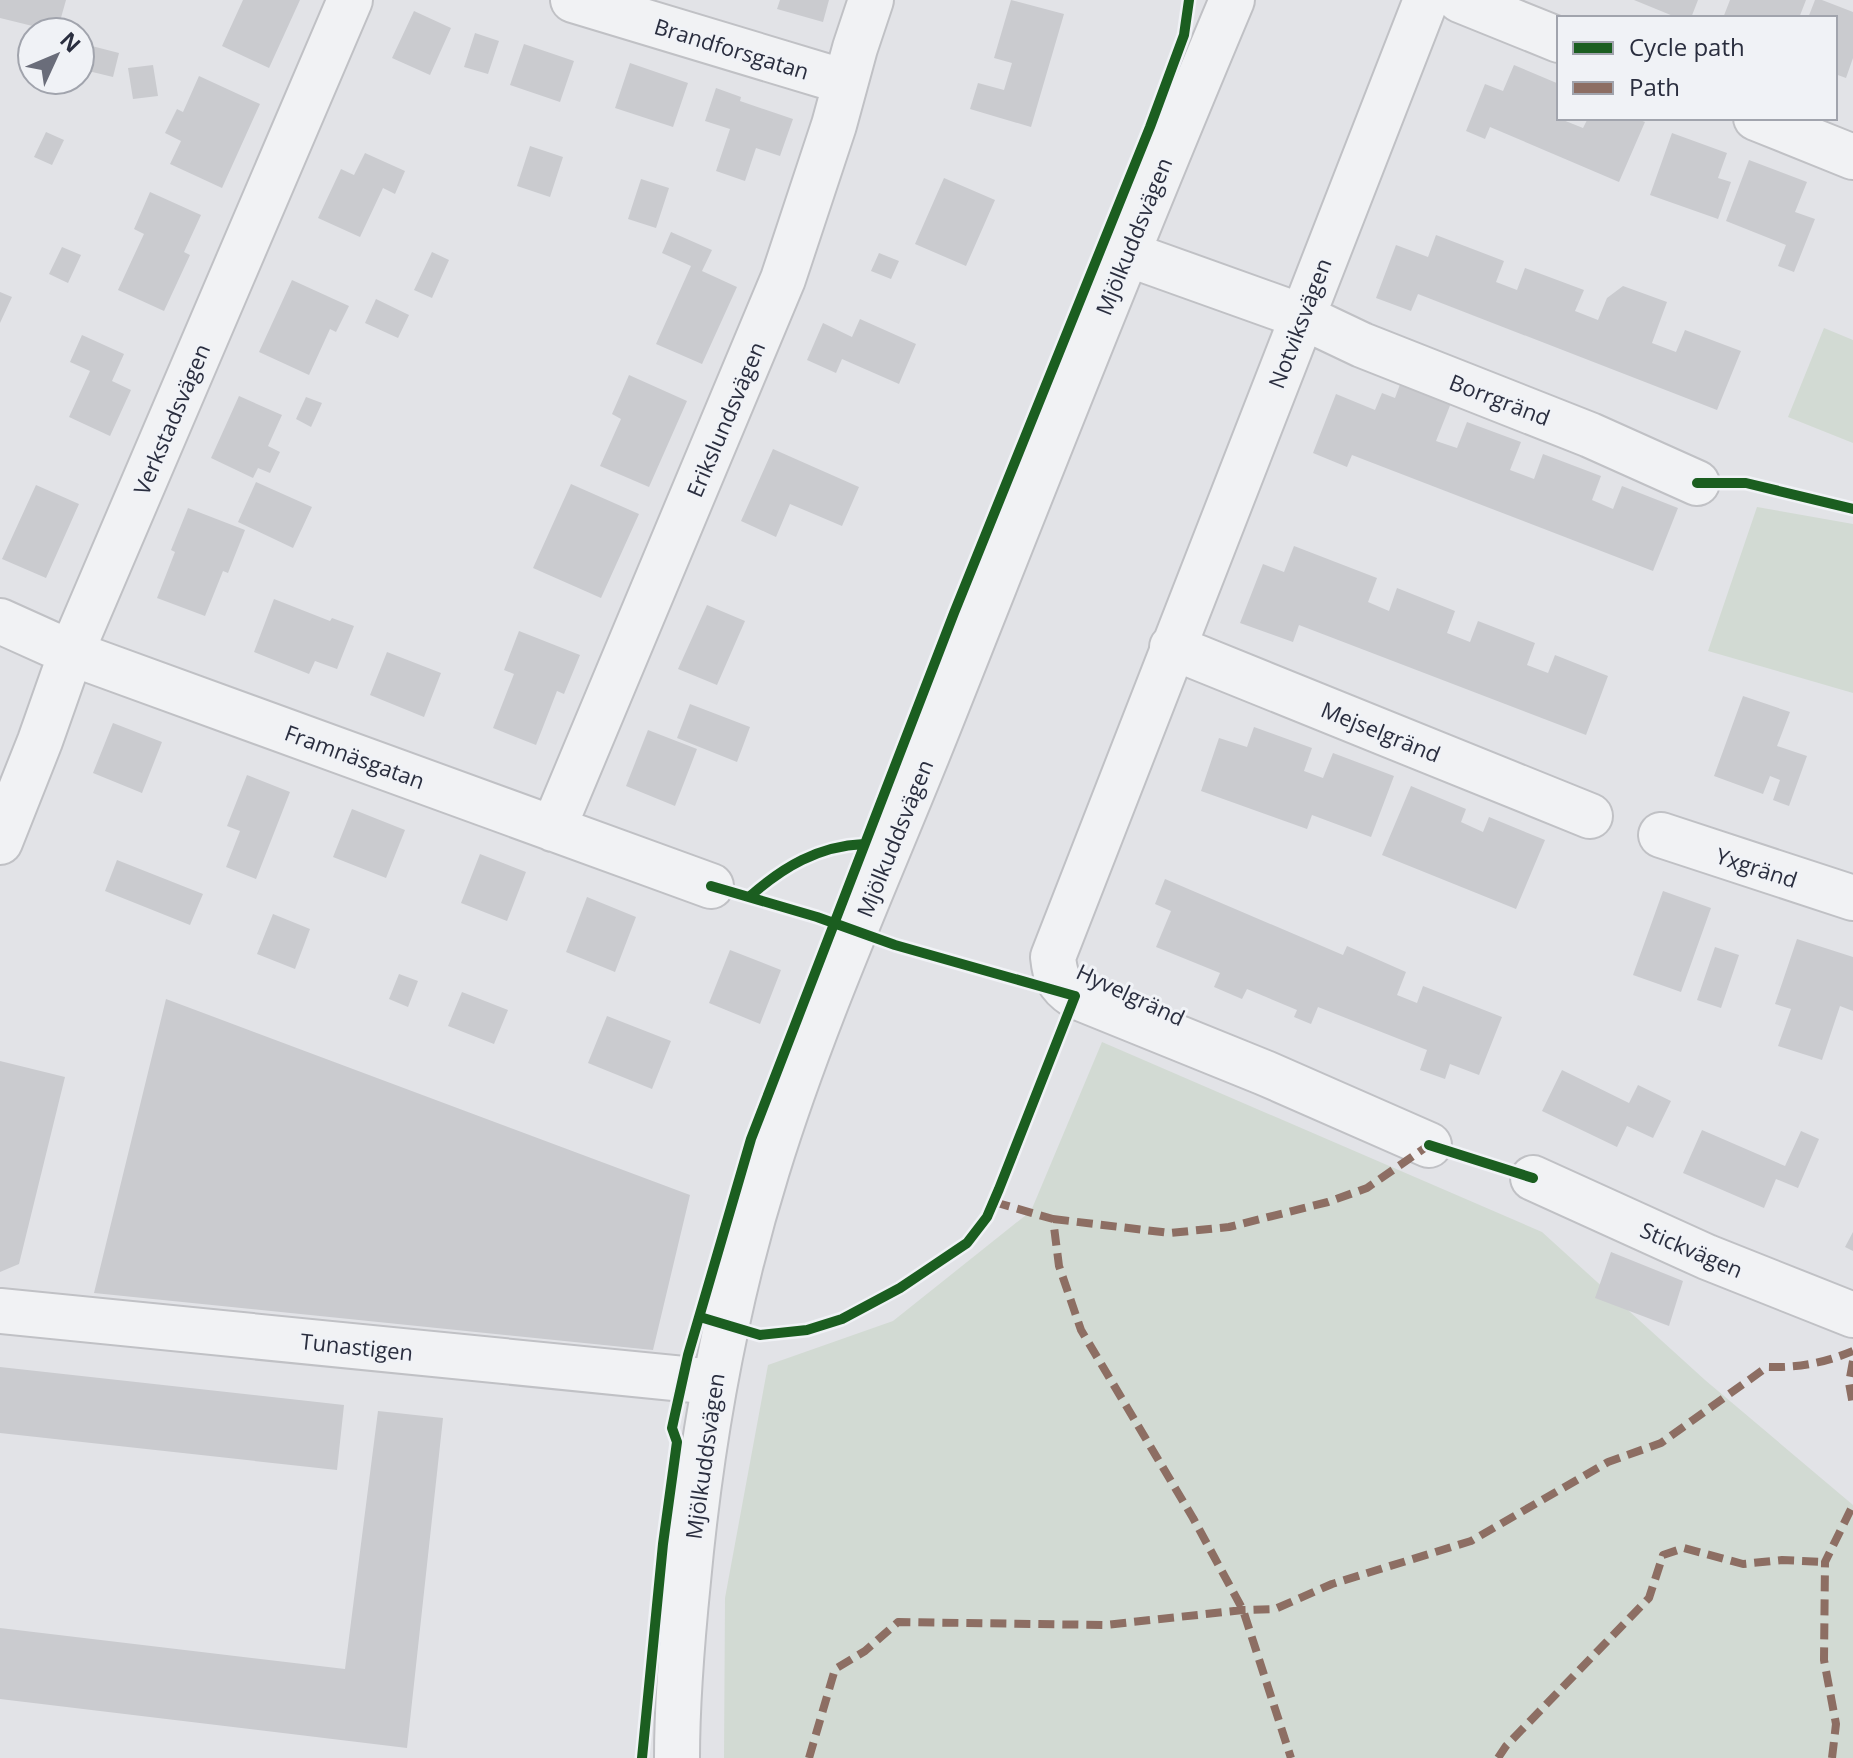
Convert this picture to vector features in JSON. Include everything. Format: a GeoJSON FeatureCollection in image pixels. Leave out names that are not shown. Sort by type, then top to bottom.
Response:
{"type":"FeatureCollection","features":[{"type":"Feature","properties":{"kind":"street","name":"Verkstadsvägen"},"geometry":{"type":"LineString","coordinates":[[0,842],[71,653],[350,0]]}},
{"type":"Feature","properties":{"kind":"street","name":"Brandforsgatan"},"geometry":{"type":"LineString","coordinates":[[573,0],[845,82]]}},
{"type":"Feature","properties":{"kind":"street","name":"Erikslundsvägen"},"geometry":{"type":"LineString","coordinates":[[553,829],[783,279],[871,0]]}},
{"type":"Feature","properties":{"kind":"street","name":"Mjölkuddsvägen"},"geometry":{"type":"LineString","coordinates":[[677,1758],[679,1677],[696,1501],[714,1382],[725,1325],[767,1168],[817,1029],[1125,253],[1232,0]]}},
{"type":"Feature","properties":{"kind":"street","name":"Notviksvägen"},"geometry":{"type":"LineString","coordinates":[[1172,647],[1426,0]]}},
{"type":"Feature","properties":{"kind":"street"},"geometry":{"type":"LineString","coordinates":[[1460,0],[1557,39]]}},
{"type":"Feature","properties":{"kind":"street"},"geometry":{"type":"LineString","coordinates":[[1761,120],[1853,157]]}},
{"type":"Feature","properties":{"kind":"street"},"geometry":{"type":"LineString","coordinates":[[1125,253],[1301,316]]}},
{"type":"Feature","properties":{"kind":"street","name":"Borrgränd"},"geometry":{"type":"LineString","coordinates":[[1301,316],[1362,345],[1590,435],[1697,483]]}},
{"type":"Feature","properties":{"kind":"street","name":"Framnäsgatan"},"geometry":{"type":"LineString","coordinates":[[0,621],[71,653],[711,886]]}},
{"type":"Feature","properties":{"kind":"street","name":"Mejselgränd"},"geometry":{"type":"LineString","coordinates":[[1172,647],[1590,816]]}},
{"type":"Feature","properties":{"kind":"street","name":"Hyvelgränd"},"geometry":{"type":"LineString","coordinates":[[1172,647],[1053,957],[1055,976],[1063,988],[1075,996],[1265,1073],[1429,1145]]}},
{"type":"Feature","properties":{"kind":"street","name":"Yxgränd"},"geometry":{"type":"LineString","coordinates":[[1661,835],[1853,898]]}},
{"type":"Feature","properties":{"kind":"street","name":"Stickvägen"},"geometry":{"type":"LineString","coordinates":[[1533,1178],[1707,1257],[1853,1315]]}},
{"type":"Feature","properties":{"kind":"street","name":"Tunastigen"},"geometry":{"type":"LineString","coordinates":[[0,1311],[714,1382]]}},
{"type":"Feature","properties":{"kind":"shaded area"},"geometry":{"type":"Polygon","coordinates":[[[1824,328],[1853,340],[1853,443],[1788,417],[1824,328]]]}},
{"type":"Feature","properties":{"kind":"shaded area"},"geometry":{"type":"Polygon","coordinates":[[[1757,507],[1853,524],[1853,693],[1708,651],[1757,507]]]}},
{"type":"Feature","properties":{"kind":"shaded area"},"geometry":{"type":"Polygon","coordinates":[[[1102,1042],[1542,1232],[1705,1380],[1853,1505],[1853,1758],[724,1758],[725,1598],[768,1365],[893,1321],[1031,1211],[1102,1042]]]}},
{"type":"Feature","properties":{"kind":"building"},"geometry":{"type":"Polygon","coordinates":[[[0,0],[66,0],[62,16],[16,16],[16,22],[0,18],[0,0]]]}},
{"type":"Feature","properties":{"kind":"building"},"geometry":{"type":"Polygon","coordinates":[[[243,0],[300,0],[269,68],[222,46],[243,0]]]}},
{"type":"Feature","properties":{"kind":"building"},"geometry":{"type":"Polygon","coordinates":[[[780,0],[829,0],[823,22],[777,9],[780,0]]]}},
{"type":"Feature","properties":{"kind":"building"},"geometry":{"type":"Polygon","coordinates":[[[1011,0],[1064,14],[1031,127],[970,109],[978,83],[1004,90],[1012,63],[994,58],[1011,0]]]}},
{"type":"Feature","properties":{"kind":"building"},"geometry":{"type":"Polygon","coordinates":[[[1634,0],[1698,0],[1692,16],[1673,16],[1634,0]]]}},
{"type":"Feature","properties":{"kind":"building"},"geometry":{"type":"Polygon","coordinates":[[[1730,0],[1806,0],[1800,16],[1724,16],[1730,0]]]}},
{"type":"Feature","properties":{"kind":"building"},"geometry":{"type":"Polygon","coordinates":[[[1815,0],[1853,12],[1853,58],[1846,78],[1837,75],[1837,16],[1809,16],[1815,0]]]}},
{"type":"Feature","properties":{"kind":"building"},"geometry":{"type":"Polygon","coordinates":[[[414,11],[451,28],[430,75],[392,58],[414,11]]]}},
{"type":"Feature","properties":{"kind":"building"},"geometry":{"type":"Polygon","coordinates":[[[475,33],[499,41],[488,74],[464,67],[475,33]]]}},
{"type":"Feature","properties":{"kind":"building"},"geometry":{"type":"Polygon","coordinates":[[[524,44],[574,61],[560,102],[510,85],[524,44]]]}},
{"type":"Feature","properties":{"kind":"building"},"geometry":{"type":"Polygon","coordinates":[[[96,47],[119,53],[113,77],[96,73],[96,47]]]}},
{"type":"Feature","properties":{"kind":"building"},"geometry":{"type":"Polygon","coordinates":[[[630,63],[688,83],[673,127],[615,108],[630,63]]]}},
{"type":"Feature","properties":{"kind":"building"},"geometry":{"type":"Polygon","coordinates":[[[153,65],[158,96],[133,99],[128,68],[153,65]]]}},
{"type":"Feature","properties":{"kind":"building"},"geometry":{"type":"Polygon","coordinates":[[[1514,65],[1557,83],[1557,120],[1583,128],[1587,120],[1645,122],[1619,182],[1490,127],[1485,139],[1466,131],[1485,84],[1503,91],[1514,65]]]}},
{"type":"Feature","properties":{"kind":"building"},"geometry":{"type":"Polygon","coordinates":[[[199,76],[260,104],[222,188],[170,164],[181,141],[165,133],[177,109],[183,112],[199,76]]]}},
{"type":"Feature","properties":{"kind":"building"},"geometry":{"type":"Polygon","coordinates":[[[716,88],[741,97],[740,101],[793,119],[780,156],[756,148],[745,181],[716,171],[730,129],[705,121],[716,88]]]}},
{"type":"Feature","properties":{"kind":"building"},"geometry":{"type":"Polygon","coordinates":[[[46,132],[64,140],[52,165],[34,157],[46,132]]]}},
{"type":"Feature","properties":{"kind":"building"},"geometry":{"type":"Polygon","coordinates":[[[1672,133],[1727,153],[1718,178],[1731,182],[1718,219],[1650,195],[1672,133]]]}},
{"type":"Feature","properties":{"kind":"building"},"geometry":{"type":"Polygon","coordinates":[[[530,146],[563,157],[550,197],[517,186],[530,146]]]}},
{"type":"Feature","properties":{"kind":"building"},"geometry":{"type":"Polygon","coordinates":[[[365,153],[405,171],[395,194],[383,188],[360,237],[318,218],[341,169],[354,175],[365,153]]]}},
{"type":"Feature","properties":{"kind":"building"},"geometry":{"type":"Polygon","coordinates":[[[1749,160],[1807,182],[1795,212],[1815,219],[1794,272],[1778,266],[1786,245],[1726,221],[1749,160]]]}},
{"type":"Feature","properties":{"kind":"building"},"geometry":{"type":"Polygon","coordinates":[[[944,178],[995,200],[966,266],[915,244],[944,178]]]}},
{"type":"Feature","properties":{"kind":"building"},"geometry":{"type":"Polygon","coordinates":[[[641,179],[669,188],[656,228],[628,219],[641,179]]]}},
{"type":"Feature","properties":{"kind":"building"},"geometry":{"type":"Polygon","coordinates":[[[150,192],[201,215],[184,252],[190,255],[164,311],[118,290],[144,234],[134,229],[150,192]]]}},
{"type":"Feature","properties":{"kind":"building"},"geometry":{"type":"Polygon","coordinates":[[[671,232],[712,250],[702,271],[737,287],[702,364],[656,344],[691,266],[662,253],[671,232]]]}},
{"type":"Feature","properties":{"kind":"building"},"geometry":{"type":"Polygon","coordinates":[[[1436,235],[1504,261],[1496,282],[1517,290],[1525,268],[1584,290],[1575,311],[1598,320],[1607,298],[1623,286],[1667,302],[1652,343],[1676,352],[1685,330],[1741,351],[1717,410],[1418,294],[1411,311],[1376,298],[1396,245],[1428,257],[1436,235]]]}},
{"type":"Feature","properties":{"kind":"building"},"geometry":{"type":"Polygon","coordinates":[[[62,247],[81,255],[68,283],[49,274],[62,247]]]}},
{"type":"Feature","properties":{"kind":"building"},"geometry":{"type":"Polygon","coordinates":[[[432,252],[449,260],[432,298],[414,290],[432,252]]]}},
{"type":"Feature","properties":{"kind":"building"},"geometry":{"type":"Polygon","coordinates":[[[879,253],[899,261],[891,279],[871,271],[879,253]]]}},
{"type":"Feature","properties":{"kind":"building"},"geometry":{"type":"Polygon","coordinates":[[[292,280],[349,306],[336,332],[330,329],[309,375],[259,352],[292,280]]]}},
{"type":"Feature","properties":{"kind":"building"},"geometry":{"type":"Polygon","coordinates":[[[0,292],[12,297],[0,323],[0,292]]]}},
{"type":"Feature","properties":{"kind":"building"},"geometry":{"type":"Polygon","coordinates":[[[376,299],[409,315],[398,338],[365,323],[376,299]]]}},
{"type":"Feature","properties":{"kind":"building"},"geometry":{"type":"Polygon","coordinates":[[[860,319],[916,344],[899,384],[842,359],[836,373],[807,360],[823,323],[852,337],[860,319]]]}},
{"type":"Feature","properties":{"kind":"building"},"geometry":{"type":"Polygon","coordinates":[[[82,335],[124,354],[112,381],[131,390],[110,436],[69,417],[90,371],[70,362],[82,335]]]}},
{"type":"Feature","properties":{"kind":"building"},"geometry":{"type":"Polygon","coordinates":[[[629,375],[687,401],[649,487],[600,466],[621,419],[612,414],[629,375]]]}},
{"type":"Feature","properties":{"kind":"building"},"geometry":{"type":"Polygon","coordinates":[[[1402,379],[1453,398],[1436,441],[1457,448],[1467,422],[1521,442],[1510,470],[1534,479],[1543,454],[1601,476],[1592,500],[1613,509],[1622,486],[1678,508],[1653,571],[1352,455],[1347,467],[1313,453],[1336,394],[1375,410],[1382,393],[1395,398],[1402,379]]]}},
{"type":"Feature","properties":{"kind":"building"},"geometry":{"type":"Polygon","coordinates":[[[239,396],[282,415],[268,446],[280,452],[270,473],[258,468],[253,478],[211,458],[239,396]]]}},
{"type":"Feature","properties":{"kind":"building"},"geometry":{"type":"Polygon","coordinates":[[[306,397],[322,403],[311,427],[296,419],[306,397]]]}},
{"type":"Feature","properties":{"kind":"building"},"geometry":{"type":"Polygon","coordinates":[[[773,449],[859,487],[842,526],[790,504],[776,537],[741,521],[773,449]]]}},
{"type":"Feature","properties":{"kind":"building"},"geometry":{"type":"Polygon","coordinates":[[[256,482],[312,507],[293,548],[238,522],[256,482]]]}},
{"type":"Feature","properties":{"kind":"building"},"geometry":{"type":"Polygon","coordinates":[[[571,484],[639,514],[601,598],[533,568],[571,484]]]}},
{"type":"Feature","properties":{"kind":"building"},"geometry":{"type":"Polygon","coordinates":[[[36,485],[79,504],[46,578],[2,559],[36,485]]]}},
{"type":"Feature","properties":{"kind":"building"},"geometry":{"type":"Polygon","coordinates":[[[188,508],[245,530],[228,573],[223,571],[205,616],[157,598],[188,508]]]}},
{"type":"Feature","properties":{"kind":"building"},"geometry":{"type":"Polygon","coordinates":[[[1294,546],[1377,578],[1368,602],[1389,611],[1397,588],[1455,611],[1447,633],[1470,642],[1478,621],[1535,643],[1527,665],[1548,673],[1555,655],[1608,676],[1586,735],[1299,625],[1293,642],[1240,623],[1263,564],[1284,572],[1294,546]]]}},
{"type":"Feature","properties":{"kind":"building"},"geometry":{"type":"Polygon","coordinates":[[[274,599],[330,621],[332,618],[354,626],[337,669],[315,661],[309,674],[254,652],[274,599]]]}},
{"type":"Feature","properties":{"kind":"building"},"geometry":{"type":"Polygon","coordinates":[[[707,605],[745,621],[717,685],[678,669],[707,605]]]}},
{"type":"Feature","properties":{"kind":"building"},"geometry":{"type":"Polygon","coordinates":[[[519,631],[580,655],[564,694],[557,691],[536,745],[493,728],[514,674],[504,670],[519,631]]]}},
{"type":"Feature","properties":{"kind":"building"},"geometry":{"type":"Polygon","coordinates":[[[387,652],[441,673],[424,717],[370,695],[387,652]]]}},
{"type":"Feature","properties":{"kind":"building"},"geometry":{"type":"Polygon","coordinates":[[[1743,696],[1790,712],[1777,746],[1807,756],[1789,806],[1773,800],[1780,780],[1770,776],[1763,794],[1714,776],[1743,696]]]}},
{"type":"Feature","properties":{"kind":"building"},"geometry":{"type":"Polygon","coordinates":[[[690,704],[750,727],[737,762],[677,738],[690,704]]]}},
{"type":"Feature","properties":{"kind":"building"},"geometry":{"type":"Polygon","coordinates":[[[113,723],[162,742],[142,793],[93,773],[113,723]]]}},
{"type":"Feature","properties":{"kind":"building"},"geometry":{"type":"Polygon","coordinates":[[[1254,727],[1312,748],[1304,771],[1323,778],[1333,753],[1394,776],[1371,837],[1312,815],[1307,829],[1201,791],[1219,738],[1247,747],[1254,727]]]}},
{"type":"Feature","properties":{"kind":"building"},"geometry":{"type":"Polygon","coordinates":[[[648,730],[697,749],[675,806],[626,786],[648,730]]]}},
{"type":"Feature","properties":{"kind":"building"},"geometry":{"type":"Polygon","coordinates":[[[247,775],[290,792],[256,879],[226,867],[240,831],[227,826],[247,775]]]}},
{"type":"Feature","properties":{"kind":"building"},"geometry":{"type":"Polygon","coordinates":[[[1411,786],[1466,809],[1461,822],[1483,832],[1489,817],[1545,840],[1516,909],[1382,855],[1411,786]]]}},
{"type":"Feature","properties":{"kind":"building"},"geometry":{"type":"Polygon","coordinates":[[[352,809],[405,830],[386,878],[333,857],[352,809]]]}},
{"type":"Feature","properties":{"kind":"building"},"geometry":{"type":"Polygon","coordinates":[[[480,854],[526,872],[507,921],[461,903],[480,854]]]}},
{"type":"Feature","properties":{"kind":"building"},"geometry":{"type":"Polygon","coordinates":[[[117,860],[203,894],[190,925],[105,891],[117,860]]]}},
{"type":"Feature","properties":{"kind":"building"},"geometry":{"type":"Polygon","coordinates":[[[1165,879],[1343,955],[1347,946],[1406,972],[1397,995],[1417,1003],[1423,986],[1502,1017],[1479,1075],[1450,1064],[1445,1079],[1420,1070],[1427,1050],[1318,1007],[1311,1024],[1294,1017],[1297,1010],[1247,989],[1242,999],[1214,987],[1220,973],[1156,947],[1171,911],[1155,904],[1165,879]]]}},
{"type":"Feature","properties":{"kind":"building"},"geometry":{"type":"Polygon","coordinates":[[[1663,891],[1711,908],[1681,992],[1633,975],[1663,891]]]}},
{"type":"Feature","properties":{"kind":"building"},"geometry":{"type":"Polygon","coordinates":[[[587,897],[636,917],[615,972],[566,952],[587,897]]]}},
{"type":"Feature","properties":{"kind":"building"},"geometry":{"type":"Polygon","coordinates":[[[273,914],[310,929],[295,969],[257,954],[273,914]]]}},
{"type":"Feature","properties":{"kind":"building"},"geometry":{"type":"Polygon","coordinates":[[[1797,939],[1853,957],[1853,1011],[1840,1006],[1822,1060],[1778,1046],[1791,1009],[1775,1004],[1797,939]]]}},
{"type":"Feature","properties":{"kind":"building"},"geometry":{"type":"Polygon","coordinates":[[[1715,947],[1739,955],[1721,1008],[1697,1000],[1715,947]]]}},
{"type":"Feature","properties":{"kind":"building"},"geometry":{"type":"Polygon","coordinates":[[[730,950],[781,970],[760,1024],[709,1003],[730,950]]]}},
{"type":"Feature","properties":{"kind":"building"},"geometry":{"type":"Polygon","coordinates":[[[399,974],[418,981],[408,1007],[389,999],[399,974]]]}},
{"type":"Feature","properties":{"kind":"building"},"geometry":{"type":"Polygon","coordinates":[[[462,992],[508,1010],[494,1044],[448,1026],[462,992]]]}},
{"type":"Feature","properties":{"kind":"building"},"geometry":{"type":"Polygon","coordinates":[[[166,999],[690,1195],[653,1350],[94,1293],[166,999]]]}},
{"type":"Feature","properties":{"kind":"building"},"geometry":{"type":"Polygon","coordinates":[[[607,1016],[671,1041],[652,1089],[588,1063],[607,1016]]]}},
{"type":"Feature","properties":{"kind":"building"},"geometry":{"type":"Polygon","coordinates":[[[0,1061],[65,1077],[19,1264],[0,1272],[0,1061]]]}},
{"type":"Feature","properties":{"kind":"building"},"geometry":{"type":"Polygon","coordinates":[[[1562,1070],[1629,1103],[1638,1085],[1671,1101],[1653,1138],[1627,1126],[1617,1147],[1542,1111],[1562,1070]]]}},
{"type":"Feature","properties":{"kind":"building"},"geometry":{"type":"Polygon","coordinates":[[[1702,1130],[1785,1166],[1801,1131],[1819,1139],[1798,1188],[1776,1179],[1764,1208],[1683,1173],[1702,1130]]]}},
{"type":"Feature","properties":{"kind":"building"},"geometry":{"type":"Polygon","coordinates":[[[1853,1232],[1853,1251],[1845,1247],[1853,1232]]]}},
{"type":"Feature","properties":{"kind":"building"},"geometry":{"type":"Polygon","coordinates":[[[1611,1252],[1683,1281],[1669,1326],[1595,1298],[1611,1252]]]}},
{"type":"Feature","properties":{"kind":"building"},"geometry":{"type":"Polygon","coordinates":[[[0,1367],[344,1405],[337,1470],[0,1433],[0,1367]]]}},
{"type":"Feature","properties":{"kind":"building"},"geometry":{"type":"Polygon","coordinates":[[[378,1411],[443,1418],[407,1748],[0,1699],[0,1628],[345,1669],[378,1411]]]}},
{"type":"Feature","properties":{"kind":"marked path"},"geometry":{"type":"LineString","coordinates":[[1053,1219],[1170,1233],[1229,1227],[1328,1202],[1367,1188],[1429,1145]]}},
{"type":"Feature","properties":{"kind":"marked path"},"geometry":{"type":"LineString","coordinates":[[994,1202],[1053,1219],[1059,1266],[1081,1330],[1193,1518],[1243,1610],[1291,1758]]}},
{"type":"Feature","properties":{"kind":"marked path"},"geometry":{"type":"LineString","coordinates":[[809,1758],[835,1669],[865,1651],[898,1622],[1105,1625],[1275,1609],[1332,1584],[1471,1541],[1608,1462],[1661,1443],[1767,1367],[1811,1364],[1853,1351]]}},
{"type":"Feature","properties":{"kind":"marked path"},"geometry":{"type":"LineString","coordinates":[[1853,1361],[1849,1383],[1853,1405]]}},
{"type":"Feature","properties":{"kind":"marked path"},"geometry":{"type":"LineString","coordinates":[[1832,1758],[1836,1724],[1824,1660],[1825,1562],[1853,1505]]}},
{"type":"Feature","properties":{"kind":"marked path"},"geometry":{"type":"LineString","coordinates":[[1498,1758],[1506,1746],[1649,1598],[1663,1555],[1684,1548],[1743,1564],[1782,1560],[1825,1562]]}},
{"type":"Feature","properties":{"kind":"cycle path"},"geometry":{"type":"LineString","coordinates":[[642,1758],[663,1544],[677,1442],[672,1428],[688,1355],[751,1139],[954,613],[1150,127],[1184,35],[1189,0]]}},
{"type":"Feature","properties":{"kind":"cycle path"},"geometry":{"type":"LineString","coordinates":[[1697,483],[1746,483],[1853,509]]}},
{"type":"Feature","properties":{"kind":"cycle path"},"geometry":{"type":"LineString","coordinates":[[749,897],[802,860],[831,849],[864,844]]}},
{"type":"Feature","properties":{"kind":"cycle path"},"geometry":{"type":"LineString","coordinates":[[700,1317],[760,1335],[807,1330],[842,1319],[900,1288],[967,1243],[987,1217],[1075,996],[895,945],[817,917],[711,886]]}},
{"type":"Feature","properties":{"kind":"cycle path"},"geometry":{"type":"LineString","coordinates":[[1429,1145],[1533,1178]]}}]}
